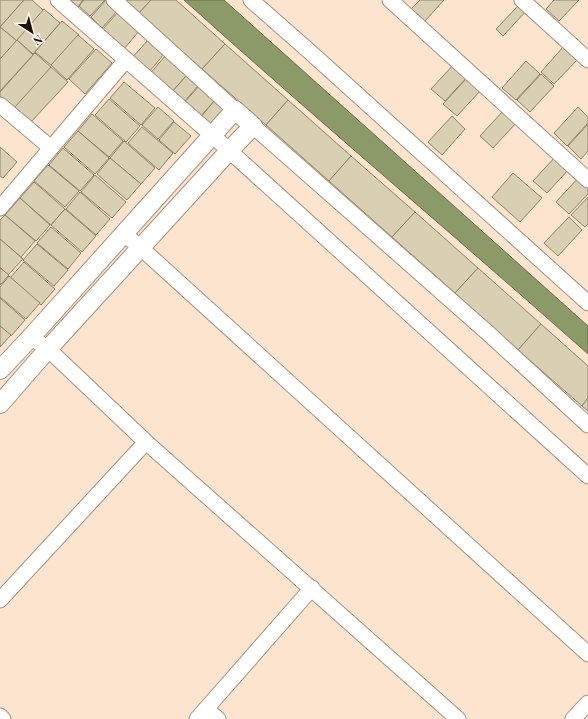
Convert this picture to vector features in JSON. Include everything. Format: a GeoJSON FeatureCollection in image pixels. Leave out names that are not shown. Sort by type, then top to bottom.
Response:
{"type":"FeatureCollection","features":[{"type":"Feature","properties":{"kind":"street"},"geometry":{"type":"LineString","coordinates":[[58,0],[212,135],[588,476]]}},
{"type":"Feature","properties":{"kind":"street"},"geometry":{"type":"LineString","coordinates":[[114,0],[235,110],[488,333],[588,425]]}},
{"type":"Feature","properties":{"kind":"street"},"geometry":{"type":"LineString","coordinates":[[251,0],[588,303]]}},
{"type":"Feature","properties":{"kind":"street"},"geometry":{"type":"LineString","coordinates":[[390,0],[588,180]]}},
{"type":"Feature","properties":{"kind":"street"},"geometry":{"type":"LineString","coordinates":[[522,0],[588,60]]}},
{"type":"Feature","properties":{"kind":"street"},"geometry":{"type":"LineString","coordinates":[[0,208],[126,60]]}},
{"type":"Feature","properties":{"kind":"street"},"geometry":{"type":"LineString","coordinates":[[0,105],[51,148]]}},
{"type":"Feature","properties":{"kind":"street"},"geometry":{"type":"LineString","coordinates":[[0,370],[235,110]]}},
{"type":"Feature","properties":{"kind":"street"},"geometry":{"type":"LineString","coordinates":[[0,404],[48,349],[253,126]]}},
{"type":"Feature","properties":{"kind":"street"},"geometry":{"type":"LineString","coordinates":[[124,234],[588,654]]}},
{"type":"Feature","properties":{"kind":"street"},"geometry":{"type":"LineString","coordinates":[[31,337],[48,349],[146,442],[458,719]]}},
{"type":"Feature","properties":{"kind":"street"},"geometry":{"type":"LineString","coordinates":[[0,600],[146,442]]}},
{"type":"Feature","properties":{"kind":"street"},"geometry":{"type":"LineString","coordinates":[[218,719],[202,714],[312,588]]}},
{"type":"Feature","properties":{"kind":"street"},"geometry":{"type":"LineString","coordinates":[[573,719],[588,702]]}},
{"type":"Feature","properties":{"kind":"street"},"geometry":{"type":"LineString","coordinates":[[0,716],[3,719]]}},
{"type":"Feature","properties":{"kind":"shaded area"},"geometry":{"type":"Polygon","coordinates":[[[184,0],[224,0],[588,326],[588,354],[284,89],[184,0]]]}},
{"type":"Feature","properties":{"kind":"building"},"geometry":{"type":"Polygon","coordinates":[[[0,0],[24,0],[0,27],[0,0]]]}},
{"type":"Feature","properties":{"kind":"building"},"geometry":{"type":"Polygon","coordinates":[[[24,0],[32,0],[44,11],[17,41],[0,27],[24,0]]]}},
{"type":"Feature","properties":{"kind":"building"},"geometry":{"type":"Polygon","coordinates":[[[70,0],[83,0],[78,7],[70,0]]]}},
{"type":"Feature","properties":{"kind":"building"},"geometry":{"type":"Polygon","coordinates":[[[84,0],[105,0],[90,16],[79,6],[84,0]]]}},
{"type":"Feature","properties":{"kind":"building"},"geometry":{"type":"Polygon","coordinates":[[[106,0],[118,10],[102,28],[91,17],[106,0]]]}},
{"type":"Feature","properties":{"kind":"building"},"geometry":{"type":"Polygon","coordinates":[[[125,0],[151,0],[139,13],[125,0]]]}},
{"type":"Feature","properties":{"kind":"building"},"geometry":{"type":"Polygon","coordinates":[[[151,0],[176,0],[225,44],[202,69],[139,13],[151,0]]]}},
{"type":"Feature","properties":{"kind":"building"},"geometry":{"type":"Polygon","coordinates":[[[420,0],[444,0],[425,21],[411,9],[420,0]]]}},
{"type":"Feature","properties":{"kind":"building"},"geometry":{"type":"Polygon","coordinates":[[[554,0],[579,0],[559,21],[546,9],[554,0]]]}},
{"type":"Feature","properties":{"kind":"building"},"geometry":{"type":"Polygon","coordinates":[[[520,4],[527,10],[503,36],[496,29],[520,4]]]}},
{"type":"Feature","properties":{"kind":"building"},"geometry":{"type":"Polygon","coordinates":[[[44,9],[60,23],[33,54],[17,40],[44,9]]]}},
{"type":"Feature","properties":{"kind":"building"},"geometry":{"type":"Polygon","coordinates":[[[118,12],[139,31],[124,49],[102,30],[118,12]]]}},
{"type":"Feature","properties":{"kind":"building"},"geometry":{"type":"Polygon","coordinates":[[[62,21],[79,35],[52,66],[35,52],[62,21]]]}},
{"type":"Feature","properties":{"kind":"building"},"geometry":{"type":"Polygon","coordinates":[[[0,27],[17,41],[0,60],[0,27]]]}},
{"type":"Feature","properties":{"kind":"building"},"geometry":{"type":"Polygon","coordinates":[[[78,35],[94,49],[67,80],[51,65],[78,35]]]}},
{"type":"Feature","properties":{"kind":"building"},"geometry":{"type":"Polygon","coordinates":[[[17,40],[33,55],[0,91],[0,59],[17,40]]]}},
{"type":"Feature","properties":{"kind":"building"},"geometry":{"type":"Polygon","coordinates":[[[148,40],[164,54],[149,72],[132,58],[148,40]]]}},
{"type":"Feature","properties":{"kind":"building"},"geometry":{"type":"Polygon","coordinates":[[[225,44],[288,100],[266,125],[202,69],[225,44]]]}},
{"type":"Feature","properties":{"kind":"building"},"geometry":{"type":"Polygon","coordinates":[[[564,46],[578,59],[554,84],[541,72],[564,46]]]}},
{"type":"Feature","properties":{"kind":"building"},"geometry":{"type":"Polygon","coordinates":[[[96,49],[112,63],[85,94],[69,79],[96,49]]]}},
{"type":"Feature","properties":{"kind":"building"},"geometry":{"type":"Polygon","coordinates":[[[35,53],[52,68],[14,109],[0,96],[0,92],[35,53]]]}},
{"type":"Feature","properties":{"kind":"building"},"geometry":{"type":"Polygon","coordinates":[[[165,56],[187,75],[171,93],[150,74],[165,56]]]}},
{"type":"Feature","properties":{"kind":"building"},"geometry":{"type":"Polygon","coordinates":[[[526,61],[540,74],[516,100],[502,88],[526,61]]]}},
{"type":"Feature","properties":{"kind":"building"},"geometry":{"type":"Polygon","coordinates":[[[455,63],[469,75],[445,101],[431,89],[455,63]]]}},
{"type":"Feature","properties":{"kind":"building"},"geometry":{"type":"Polygon","coordinates":[[[51,67],[68,82],[30,123],[14,108],[51,67]]]}},
{"type":"Feature","properties":{"kind":"building"},"geometry":{"type":"Polygon","coordinates":[[[541,74],[554,86],[530,112],[517,100],[541,74]]]}},
{"type":"Feature","properties":{"kind":"building"},"geometry":{"type":"Polygon","coordinates":[[[187,75],[198,86],[183,103],[171,93],[187,75]]]}},
{"type":"Feature","properties":{"kind":"building"},"geometry":{"type":"Polygon","coordinates":[[[467,78],[481,90],[457,116],[443,104],[467,78]]]}},
{"type":"Feature","properties":{"kind":"building"},"geometry":{"type":"Polygon","coordinates":[[[124,82],[155,108],[141,125],[110,98],[124,82]]]}},
{"type":"Feature","properties":{"kind":"building"},"geometry":{"type":"Polygon","coordinates":[[[199,86],[215,100],[199,118],[183,104],[199,86]]]}},
{"type":"Feature","properties":{"kind":"building"},"geometry":{"type":"Polygon","coordinates":[[[109,99],[140,126],[126,142],[95,115],[109,99]]]}},
{"type":"Feature","properties":{"kind":"building"},"geometry":{"type":"Polygon","coordinates":[[[215,100],[227,110],[212,128],[200,118],[215,100]]]}},
{"type":"Feature","properties":{"kind":"building"},"geometry":{"type":"Polygon","coordinates":[[[288,100],[351,156],[329,181],[266,125],[288,100]]]}},
{"type":"Feature","properties":{"kind":"building"},"geometry":{"type":"Polygon","coordinates":[[[158,107],[174,121],[158,139],[142,125],[158,107]]]}},
{"type":"Feature","properties":{"kind":"building"},"geometry":{"type":"Polygon","coordinates":[[[578,107],[588,117],[588,123],[567,146],[554,133],[578,107]]]}},
{"type":"Feature","properties":{"kind":"building"},"geometry":{"type":"Polygon","coordinates":[[[504,110],[517,122],[493,148],[480,136],[504,110]]]}},
{"type":"Feature","properties":{"kind":"building"},"geometry":{"type":"Polygon","coordinates":[[[92,114],[123,141],[109,157],[78,131],[92,114]]]}},
{"type":"Feature","properties":{"kind":"building"},"geometry":{"type":"Polygon","coordinates":[[[452,116],[465,129],[442,155],[428,142],[452,116]]]}},
{"type":"Feature","properties":{"kind":"building"},"geometry":{"type":"Polygon","coordinates":[[[174,122],[191,136],[175,154],[159,140],[174,122]]]}},
{"type":"Feature","properties":{"kind":"building"},"geometry":{"type":"Polygon","coordinates":[[[588,124],[588,151],[581,159],[568,146],[588,124]]]}},
{"type":"Feature","properties":{"kind":"building"},"geometry":{"type":"Polygon","coordinates":[[[142,127],[173,153],[159,170],[128,143],[142,127]]]}},
{"type":"Feature","properties":{"kind":"building"},"geometry":{"type":"Polygon","coordinates":[[[78,131],[109,158],[95,174],[64,147],[78,131]]]}},
{"type":"Feature","properties":{"kind":"building"},"geometry":{"type":"Polygon","coordinates":[[[124,141],[155,168],[141,184],[110,158],[124,141]]]}},
{"type":"Feature","properties":{"kind":"building"},"geometry":{"type":"Polygon","coordinates":[[[0,147],[17,162],[3,178],[0,176],[0,147]]]}},
{"type":"Feature","properties":{"kind":"building"},"geometry":{"type":"Polygon","coordinates":[[[63,148],[94,175],[80,191],[49,165],[63,148]]]}},
{"type":"Feature","properties":{"kind":"building"},"geometry":{"type":"Polygon","coordinates":[[[557,155],[571,167],[547,193],[533,181],[557,155]]]}},
{"type":"Feature","properties":{"kind":"building"},"geometry":{"type":"Polygon","coordinates":[[[351,156],[415,212],[392,237],[329,181],[351,156]]]}},
{"type":"Feature","properties":{"kind":"building"},"geometry":{"type":"Polygon","coordinates":[[[110,158],[141,184],[127,200],[97,174],[110,158]]]}},
{"type":"Feature","properties":{"kind":"building"},"geometry":{"type":"Polygon","coordinates":[[[48,165],[79,191],[65,207],[34,181],[48,165]]]}},
{"type":"Feature","properties":{"kind":"building"},"geometry":{"type":"Polygon","coordinates":[[[513,173],[542,198],[520,222],[492,197],[513,173]]]}},
{"type":"Feature","properties":{"kind":"building"},"geometry":{"type":"Polygon","coordinates":[[[95,175],[126,202],[112,218],[81,192],[95,175]]]}},
{"type":"Feature","properties":{"kind":"building"},"geometry":{"type":"Polygon","coordinates":[[[580,176],[588,184],[588,194],[569,214],[556,202],[580,176]]]}},
{"type":"Feature","properties":{"kind":"building"},"geometry":{"type":"Polygon","coordinates":[[[34,182],[65,209],[51,225],[20,198],[34,182]]]}},
{"type":"Feature","properties":{"kind":"building"},"geometry":{"type":"Polygon","coordinates":[[[80,192],[110,219],[96,235],[66,209],[80,192]]]}},
{"type":"Feature","properties":{"kind":"building"},"geometry":{"type":"Polygon","coordinates":[[[588,197],[588,224],[585,227],[571,215],[588,197]]]}},
{"type":"Feature","properties":{"kind":"building"},"geometry":{"type":"Polygon","coordinates":[[[20,198],[50,225],[36,241],[5,215],[20,198]]]}},
{"type":"Feature","properties":{"kind":"building"},"geometry":{"type":"Polygon","coordinates":[[[65,209],[96,236],[82,252],[51,225],[65,209]]]}},
{"type":"Feature","properties":{"kind":"building"},"geometry":{"type":"Polygon","coordinates":[[[415,212],[478,268],[455,293],[392,237],[415,212]]]}},
{"type":"Feature","properties":{"kind":"building"},"geometry":{"type":"Polygon","coordinates":[[[5,215],[35,241],[21,257],[0,239],[0,220],[5,215]]]}},
{"type":"Feature","properties":{"kind":"building"},"geometry":{"type":"Polygon","coordinates":[[[569,217],[582,230],[558,256],[544,243],[569,217]]]}},
{"type":"Feature","properties":{"kind":"building"},"geometry":{"type":"Polygon","coordinates":[[[51,227],[81,253],[68,269],[37,243],[51,227]]]}},
{"type":"Feature","properties":{"kind":"building"},"geometry":{"type":"Polygon","coordinates":[[[0,239],[23,259],[8,275],[0,267],[0,239]]]}},
{"type":"Feature","properties":{"kind":"building"},"geometry":{"type":"Polygon","coordinates":[[[37,244],[68,270],[54,286],[23,260],[37,244]]]}},
{"type":"Feature","properties":{"kind":"building"},"geometry":{"type":"Polygon","coordinates":[[[24,262],[55,289],[41,305],[10,278],[24,262]]]}},
{"type":"Feature","properties":{"kind":"building"},"geometry":{"type":"Polygon","coordinates":[[[0,268],[9,275],[0,285],[0,268]]]}},
{"type":"Feature","properties":{"kind":"building"},"geometry":{"type":"Polygon","coordinates":[[[478,268],[541,324],[518,350],[455,293],[478,268]]]}},
{"type":"Feature","properties":{"kind":"building"},"geometry":{"type":"Polygon","coordinates":[[[9,276],[40,303],[26,319],[0,297],[0,287],[9,276]]]}},
{"type":"Feature","properties":{"kind":"building"},"geometry":{"type":"Polygon","coordinates":[[[0,298],[25,320],[11,336],[0,326],[0,298]]]}},
{"type":"Feature","properties":{"kind":"building"},"geometry":{"type":"Polygon","coordinates":[[[541,324],[588,366],[588,398],[582,406],[518,350],[541,324]]]}},
{"type":"Feature","properties":{"kind":"building"},"geometry":{"type":"Polygon","coordinates":[[[0,326],[11,335],[0,347],[0,326]]]}},
{"type":"Feature","properties":{"kind":"building"},"geometry":{"type":"Polygon","coordinates":[[[588,398],[588,411],[582,406],[588,398]]]}}]}
